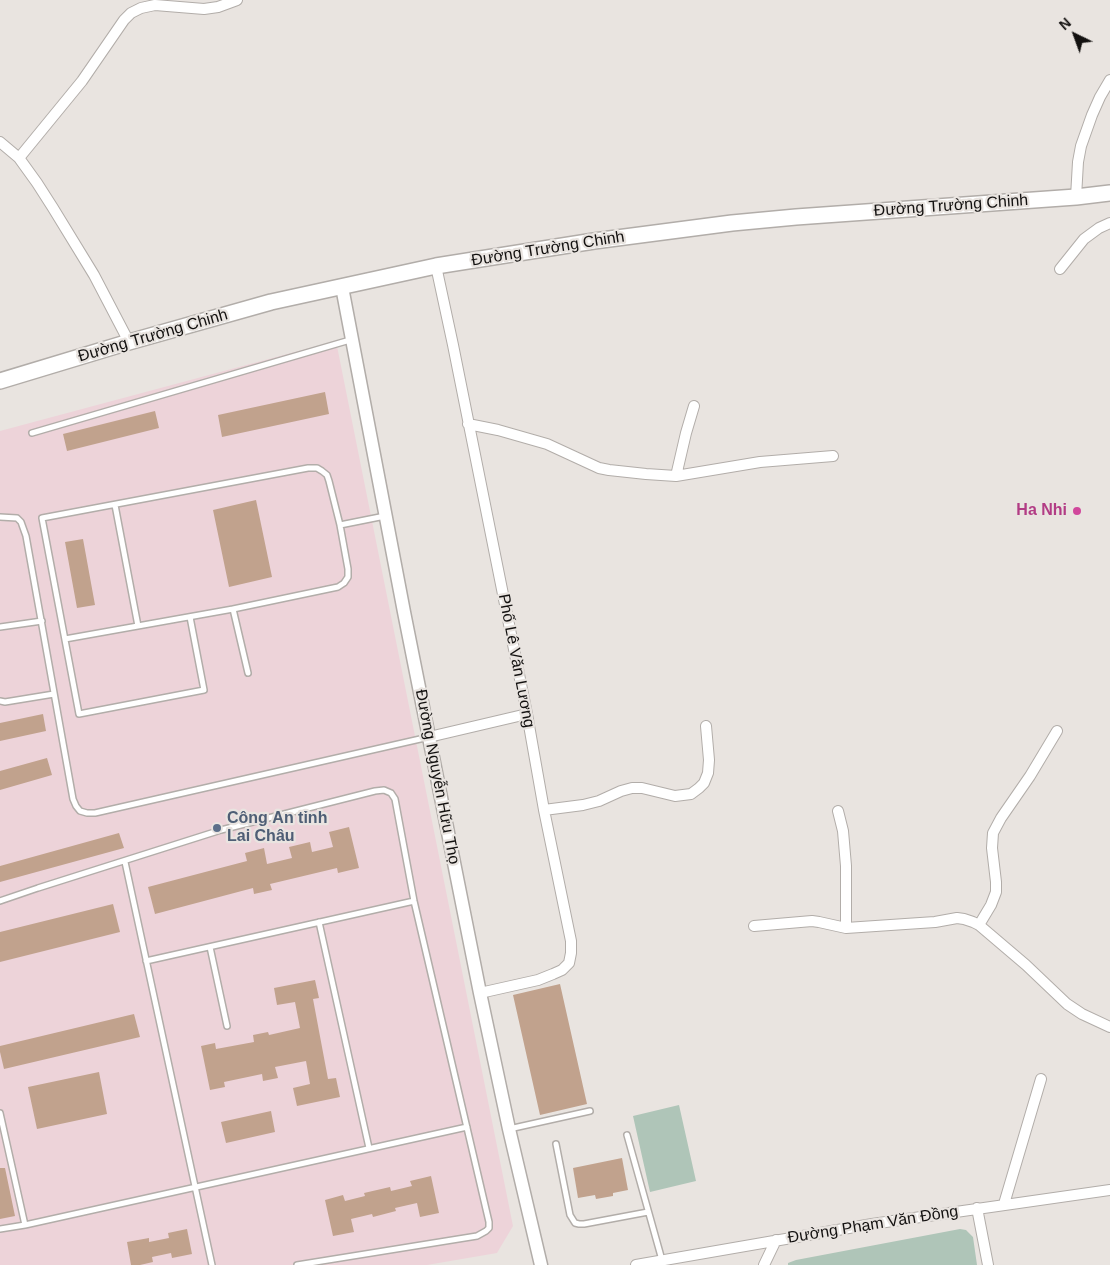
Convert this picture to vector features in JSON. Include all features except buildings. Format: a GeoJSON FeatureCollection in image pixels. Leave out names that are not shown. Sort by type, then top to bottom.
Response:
{"type":"FeatureCollection","features":[{"type":"Feature","properties":{"kind":"main road","name":"Đường Trường Chinh"},"geometry":{"type":"LineString","coordinates":[[0,381],[271,302],[436,266],[594,241],[732,223],[1108,194]]}},
{"type":"Feature","properties":{"kind":"street"},"geometry":{"type":"LineString","coordinates":[[19,158],[82,81],[124,20],[131,13],[156,2],[204,9],[218,7],[236,0]]}},
{"type":"Feature","properties":{"kind":"street"},"geometry":{"type":"LineString","coordinates":[[1076,197],[1081,146],[1096,106],[1110,80]]}},
{"type":"Feature","properties":{"kind":"street"},"geometry":{"type":"LineString","coordinates":[[0,142],[19,158],[37,182],[84,258],[130,342]]}},
{"type":"Feature","properties":{"kind":"street"},"geometry":{"type":"LineString","coordinates":[[1060,269],[1084,239],[1099,228],[1110,224]]}},
{"type":"Feature","properties":{"kind":"street","name":"Phố Lê Văn Lương"},"geometry":{"type":"LineString","coordinates":[[436,266],[571,941],[569,963],[562,970],[538,980],[480,993]]}},
{"type":"Feature","properties":{"kind":"street","name":"Đường Nguyễn Hữu Thọ"},"geometry":{"type":"LineString","coordinates":[[342,287],[385,516],[480,993],[541,1265]]}},
{"type":"Feature","properties":{"kind":"street"},"geometry":{"type":"LineString","coordinates":[[676,476],[694,406]]}},
{"type":"Feature","properties":{"kind":"street"},"geometry":{"type":"LineString","coordinates":[[468,424],[498,430],[547,444],[599,468],[676,476],[760,462],[833,456]]}},
{"type":"Feature","properties":{"kind":"street"},"geometry":{"type":"LineString","coordinates":[[429,737],[527,714]]}},
{"type":"Feature","properties":{"kind":"street"},"geometry":{"type":"LineString","coordinates":[[544,810],[583,805],[632,788],[642,788],[675,796],[691,794],[704,783],[708,773],[709,760],[706,726]]}},
{"type":"Feature","properties":{"kind":"street"},"geometry":{"type":"LineString","coordinates":[[979,925],[991,905],[996,892],[992,848],[993,833],[1057,731]]}},
{"type":"Feature","properties":{"kind":"street"},"geometry":{"type":"LineString","coordinates":[[838,811],[843,831],[846,866],[846,928]]}},
{"type":"Feature","properties":{"kind":"street"},"geometry":{"type":"LineString","coordinates":[[754,926],[812,921],[846,928],[935,922],[957,918],[973,922],[1026,965],[1067,1004],[1082,1014],[1110,1027]]}},
{"type":"Feature","properties":{"kind":"street"},"geometry":{"type":"LineString","coordinates":[[1004,1204],[1041,1078]]}},
{"type":"Feature","properties":{"kind":"street","name":"Đường Phạm Văn Đồng"},"geometry":{"type":"LineString","coordinates":[[636,1265],[872,1224],[1110,1190]]}},
{"type":"Feature","properties":{"kind":"street"},"geometry":{"type":"LineString","coordinates":[[978,1208],[988,1265]]}},
{"type":"Feature","properties":{"kind":"street"},"geometry":{"type":"LineString","coordinates":[[764,1265],[776,1240]]}},
{"type":"Feature","properties":{"kind":"lane"},"geometry":{"type":"LineString","coordinates":[[32,433],[352,340]]}},
{"type":"Feature","properties":{"kind":"lane"},"geometry":{"type":"LineString","coordinates":[[64,639],[190,617],[233,610],[338,586],[348,577],[348,568],[330,481],[322,470],[308,468],[42,518],[64,639],[79,714],[204,690],[190,617]]}},
{"type":"Feature","properties":{"kind":"lane"},"geometry":{"type":"LineString","coordinates":[[115,505],[138,626]]}},
{"type":"Feature","properties":{"kind":"lane"},"geometry":{"type":"LineString","coordinates":[[340,525],[385,516]]}},
{"type":"Feature","properties":{"kind":"lane"},"geometry":{"type":"LineString","coordinates":[[0,517],[17,518],[22,522],[26,536],[73,799],[80,811],[95,813],[429,737]]}},
{"type":"Feature","properties":{"kind":"lane"},"geometry":{"type":"LineString","coordinates":[[233,610],[248,673]]}},
{"type":"Feature","properties":{"kind":"lane"},"geometry":{"type":"LineString","coordinates":[[0,627],[42,621]]}},
{"type":"Feature","properties":{"kind":"lane"},"geometry":{"type":"LineString","coordinates":[[0,701],[5,702],[54,694]]}},
{"type":"Feature","properties":{"kind":"lane"},"geometry":{"type":"LineString","coordinates":[[0,901],[221,830],[375,791],[384,790],[391,793],[395,799],[414,901],[489,1228],[477,1236],[297,1265]]}},
{"type":"Feature","properties":{"kind":"lane"},"geometry":{"type":"LineString","coordinates":[[125,862],[212,1265]]}},
{"type":"Feature","properties":{"kind":"lane"},"geometry":{"type":"LineString","coordinates":[[146,961],[414,901]]}},
{"type":"Feature","properties":{"kind":"lane"},"geometry":{"type":"LineString","coordinates":[[319,922],[369,1148]]}},
{"type":"Feature","properties":{"kind":"lane"},"geometry":{"type":"LineString","coordinates":[[210,947],[227,1026]]}},
{"type":"Feature","properties":{"kind":"lane"},"geometry":{"type":"LineString","coordinates":[[509,1129],[590,1111]]}},
{"type":"Feature","properties":{"kind":"lane"},"geometry":{"type":"LineString","coordinates":[[0,1113],[25,1225]]}},
{"type":"Feature","properties":{"kind":"lane"},"geometry":{"type":"LineString","coordinates":[[0,1230],[467,1126]]}},
{"type":"Feature","properties":{"kind":"lane"},"geometry":{"type":"LineString","coordinates":[[627,1135],[662,1260]]}},
{"type":"Feature","properties":{"kind":"lane"},"geometry":{"type":"LineString","coordinates":[[556,1144],[570,1214],[575,1223],[584,1224],[648,1212]]}},
{"type":"Feature","properties":{"kind":"shaded area","name":"Công An tỉnh Lai Châu"},"geometry":{"type":"Polygon","coordinates":[[[336,341],[513,1226],[497,1253],[427,1265],[0,1265],[0,431],[336,341]]]}},
{"type":"Feature","properties":{"kind":"green space"},"geometry":{"type":"Polygon","coordinates":[[[679,1105],[696,1181],[650,1192],[633,1116],[679,1105]]]}},
{"type":"Feature","properties":{"kind":"green space"},"geometry":{"type":"Polygon","coordinates":[[[960,1229],[966,1230],[973,1237],[977,1265],[788,1265],[788,1263],[796,1260],[960,1229]]]}},
{"type":"Feature","properties":{"kind":"place","name":"Ha Nhi"},"geometry":{"type":"Point","coordinates":[1077,511]}},
{"type":"Feature","properties":{"kind":"place","name":"Công An tỉnh Lai Châu"},"geometry":{"type":"Point","coordinates":[217,828]}}]}
